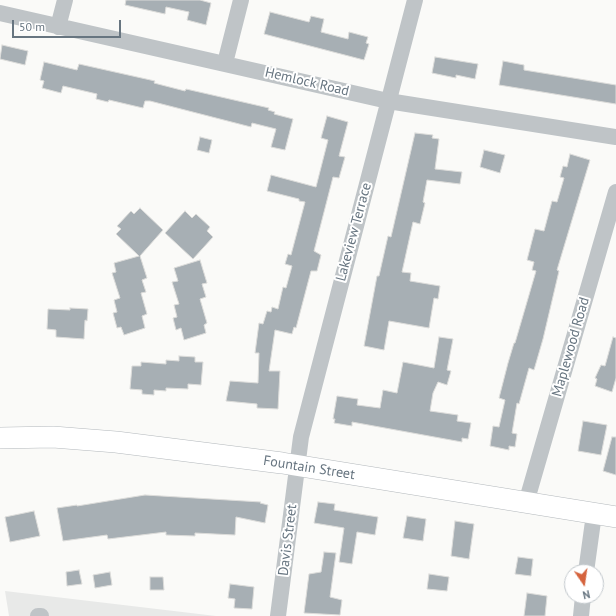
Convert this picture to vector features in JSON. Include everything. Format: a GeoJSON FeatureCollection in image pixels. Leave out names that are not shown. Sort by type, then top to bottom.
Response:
{"type":"FeatureCollection","features":[{"type":"Feature","properties":{"kind":"main road","name":"Fountain Street"},"geometry":{"type":"LineString","coordinates":[[0,438],[52,437],[116,442],[297,465],[616,517]]}},
{"type":"Feature","properties":{"kind":"street"},"geometry":{"type":"LineString","coordinates":[[58,27],[65,0]]}},
{"type":"Feature","properties":{"kind":"street"},"geometry":{"type":"LineString","coordinates":[[225,63],[241,0]]}},
{"type":"Feature","properties":{"kind":"street","name":"Lakeview Terrace"},"geometry":{"type":"LineString","coordinates":[[297,465],[302,430],[415,0]]}},
{"type":"Feature","properties":{"kind":"street","name":"Hemlock Road"},"geometry":{"type":"LineString","coordinates":[[0,13],[388,101],[616,137]]}},
{"type":"Feature","properties":{"kind":"street","name":"Maplewood Road"},"geometry":{"type":"LineString","coordinates":[[526,502],[616,192]]}},
{"type":"Feature","properties":{"kind":"street","name":"Davis Street"},"geometry":{"type":"LineString","coordinates":[[278,616],[297,465]]}},
{"type":"Feature","properties":{"kind":"street"},"geometry":{"type":"LineString","coordinates":[[587,564],[594,514]]}},
{"type":"Feature","properties":{"kind":"street"},"geometry":{"type":"LineString","coordinates":[[581,616],[582,604]]}},
{"type":"Feature","properties":{"kind":"shaded area"},"geometry":{"type":"Polygon","coordinates":[[[5,591],[216,616],[9,616],[5,591]]]}},
{"type":"Feature","properties":{"kind":"building"},"geometry":{"type":"Polygon","coordinates":[[[126,0],[200,0],[211,3],[206,25],[187,20],[189,12],[166,7],[165,14],[125,5],[126,0]]]}},
{"type":"Feature","properties":{"kind":"building"},"geometry":{"type":"Polygon","coordinates":[[[270,12],[309,22],[311,16],[324,19],[321,32],[348,39],[349,32],[368,37],[366,43],[369,44],[364,60],[264,34],[270,12]]]}},
{"type":"Feature","properties":{"kind":"building"},"geometry":{"type":"Polygon","coordinates":[[[2,45],[28,51],[25,65],[0,59],[2,45]]]}},
{"type":"Feature","properties":{"kind":"building"},"geometry":{"type":"Polygon","coordinates":[[[435,57],[478,64],[475,79],[456,75],[456,78],[432,73],[435,57]]]}},
{"type":"Feature","properties":{"kind":"building"},"geometry":{"type":"Polygon","coordinates":[[[503,61],[524,65],[524,70],[616,85],[616,104],[499,85],[503,61]]]}},
{"type":"Feature","properties":{"kind":"building"},"geometry":{"type":"Polygon","coordinates":[[[44,62],[77,70],[79,64],[155,81],[154,83],[185,91],[186,89],[269,108],[268,110],[275,112],[274,114],[293,119],[285,150],[271,147],[276,129],[252,123],[251,127],[150,101],[145,101],[143,108],[109,100],[108,102],[96,99],[97,94],[63,86],[61,93],[42,88],[44,81],[40,80],[44,62]]]}},
{"type":"Feature","properties":{"kind":"building"},"geometry":{"type":"Polygon","coordinates":[[[327,116],[348,122],[339,156],[345,157],[339,178],[333,177],[314,251],[321,255],[317,271],[311,271],[296,328],[294,327],[292,334],[275,330],[269,371],[280,371],[278,409],[257,408],[257,404],[226,401],[230,381],[258,383],[259,353],[255,353],[259,323],[263,324],[267,311],[271,312],[272,307],[278,309],[283,287],[286,288],[292,266],[285,264],[288,254],[291,255],[305,202],[299,201],[299,199],[267,191],[271,175],[316,187],[328,140],[321,138],[327,116]]]}},
{"type":"Feature","properties":{"kind":"building"},"geometry":{"type":"Polygon","coordinates":[[[415,133],[433,135],[432,138],[439,139],[435,169],[462,172],[460,184],[427,180],[423,202],[425,203],[420,224],[413,222],[402,272],[411,273],[410,281],[440,286],[438,299],[434,298],[429,328],[389,321],[384,350],[364,346],[377,276],[379,276],[388,236],[391,237],[415,133]]]}},
{"type":"Feature","properties":{"kind":"building"},"geometry":{"type":"Polygon","coordinates":[[[200,137],[212,140],[209,153],[197,150],[200,137]]]}},
{"type":"Feature","properties":{"kind":"building"},"geometry":{"type":"Polygon","coordinates":[[[484,150],[505,155],[500,173],[480,167],[484,150]]]}},
{"type":"Feature","properties":{"kind":"building"},"geometry":{"type":"Polygon","coordinates":[[[570,154],[590,160],[557,270],[559,271],[534,370],[529,368],[519,404],[517,403],[512,433],[517,434],[515,447],[509,446],[509,450],[490,446],[493,426],[499,427],[505,400],[499,398],[536,271],[532,270],[534,262],[527,260],[535,229],[544,231],[552,201],[557,202],[564,178],[560,177],[563,166],[567,167],[570,154]]]}},
{"type":"Feature","properties":{"kind":"building"},"geometry":{"type":"Polygon","coordinates":[[[140,208],[163,230],[140,256],[147,278],[142,280],[146,292],[141,293],[147,314],[142,316],[145,328],[124,335],[121,327],[117,328],[113,313],[117,312],[114,300],[120,298],[112,273],[116,272],[114,263],[139,256],[116,234],[121,229],[117,226],[131,211],[134,214],[140,208]]]}},
{"type":"Feature","properties":{"kind":"building"},"geometry":{"type":"Polygon","coordinates":[[[185,211],[192,218],[196,214],[210,227],[207,231],[213,237],[193,259],[165,233],[185,211]]]}},
{"type":"Feature","properties":{"kind":"building"},"geometry":{"type":"Polygon","coordinates":[[[200,260],[207,283],[202,284],[206,297],[200,299],[207,323],[204,325],[206,333],[184,340],[181,328],[176,330],[173,318],[177,317],[174,305],[179,304],[172,282],[178,281],[174,268],[200,260]]]}},
{"type":"Feature","properties":{"kind":"building"},"geometry":{"type":"Polygon","coordinates":[[[70,308],[88,309],[87,321],[85,320],[84,339],[56,337],[56,330],[47,329],[48,309],[70,310],[70,308]]]}},
{"type":"Feature","properties":{"kind":"building"},"geometry":{"type":"Polygon","coordinates":[[[439,337],[453,339],[447,370],[451,371],[447,385],[438,382],[433,393],[430,411],[458,415],[457,421],[471,423],[468,439],[462,438],[462,442],[352,422],[352,426],[334,423],[335,419],[333,419],[337,396],[358,399],[357,405],[380,408],[383,390],[397,393],[403,362],[434,368],[439,337]]]}},
{"type":"Feature","properties":{"kind":"building"},"geometry":{"type":"Polygon","coordinates":[[[613,337],[616,338],[616,378],[612,392],[595,386],[597,379],[595,378],[601,365],[605,366],[613,337]]]}},
{"type":"Feature","properties":{"kind":"building"},"geometry":{"type":"Polygon","coordinates":[[[179,356],[195,357],[195,362],[203,362],[201,385],[188,384],[188,389],[166,388],[166,391],[154,390],[154,395],[142,394],[142,390],[130,389],[132,366],[141,366],[141,362],[166,364],[166,360],[179,361],[179,356]]]}},
{"type":"Feature","properties":{"kind":"building"},"geometry":{"type":"Polygon","coordinates":[[[583,421],[607,425],[601,455],[578,451],[583,421]]]}},
{"type":"Feature","properties":{"kind":"building"},"geometry":{"type":"Polygon","coordinates":[[[612,437],[616,437],[616,475],[603,471],[612,437]]]}},
{"type":"Feature","properties":{"kind":"building"},"geometry":{"type":"Polygon","coordinates":[[[145,495],[261,502],[260,503],[268,505],[265,523],[236,517],[235,535],[195,533],[195,536],[166,535],[166,532],[108,539],[107,535],[63,541],[57,508],[145,495]]]}},
{"type":"Feature","properties":{"kind":"building"},"geometry":{"type":"Polygon","coordinates":[[[318,502],[335,504],[334,510],[378,517],[375,535],[357,532],[352,564],[339,562],[344,528],[314,523],[318,502]]]}},
{"type":"Feature","properties":{"kind":"building"},"geometry":{"type":"Polygon","coordinates":[[[34,511],[40,536],[10,542],[5,517],[34,511]]]}},
{"type":"Feature","properties":{"kind":"building"},"geometry":{"type":"Polygon","coordinates":[[[407,516],[426,519],[423,541],[403,538],[407,516]]]}},
{"type":"Feature","properties":{"kind":"building"},"geometry":{"type":"Polygon","coordinates":[[[455,521],[474,524],[469,559],[451,556],[455,521]]]}},
{"type":"Feature","properties":{"kind":"building"},"geometry":{"type":"Polygon","coordinates":[[[324,552],[336,553],[330,597],[342,600],[340,615],[304,613],[309,574],[321,572],[324,552]]]}},
{"type":"Feature","properties":{"kind":"building"},"geometry":{"type":"Polygon","coordinates":[[[518,557],[533,559],[531,576],[515,574],[518,557]]]}},
{"type":"Feature","properties":{"kind":"building"},"geometry":{"type":"Polygon","coordinates":[[[79,570],[82,584],[67,586],[66,572],[79,570]]]}},
{"type":"Feature","properties":{"kind":"building"},"geometry":{"type":"Polygon","coordinates":[[[110,572],[112,585],[95,588],[93,575],[110,572]]]}},
{"type":"Feature","properties":{"kind":"building"},"geometry":{"type":"Polygon","coordinates":[[[429,574],[449,577],[447,591],[427,589],[429,574]]]}},
{"type":"Feature","properties":{"kind":"building"},"geometry":{"type":"Polygon","coordinates":[[[150,577],[163,577],[164,590],[150,590],[150,577]]]}},
{"type":"Feature","properties":{"kind":"building"},"geometry":{"type":"Polygon","coordinates":[[[230,584],[254,587],[252,609],[234,608],[235,599],[228,598],[230,584]]]}},
{"type":"Feature","properties":{"kind":"building"},"geometry":{"type":"Polygon","coordinates":[[[527,593],[547,596],[545,616],[524,616],[527,593]]]}}]}
